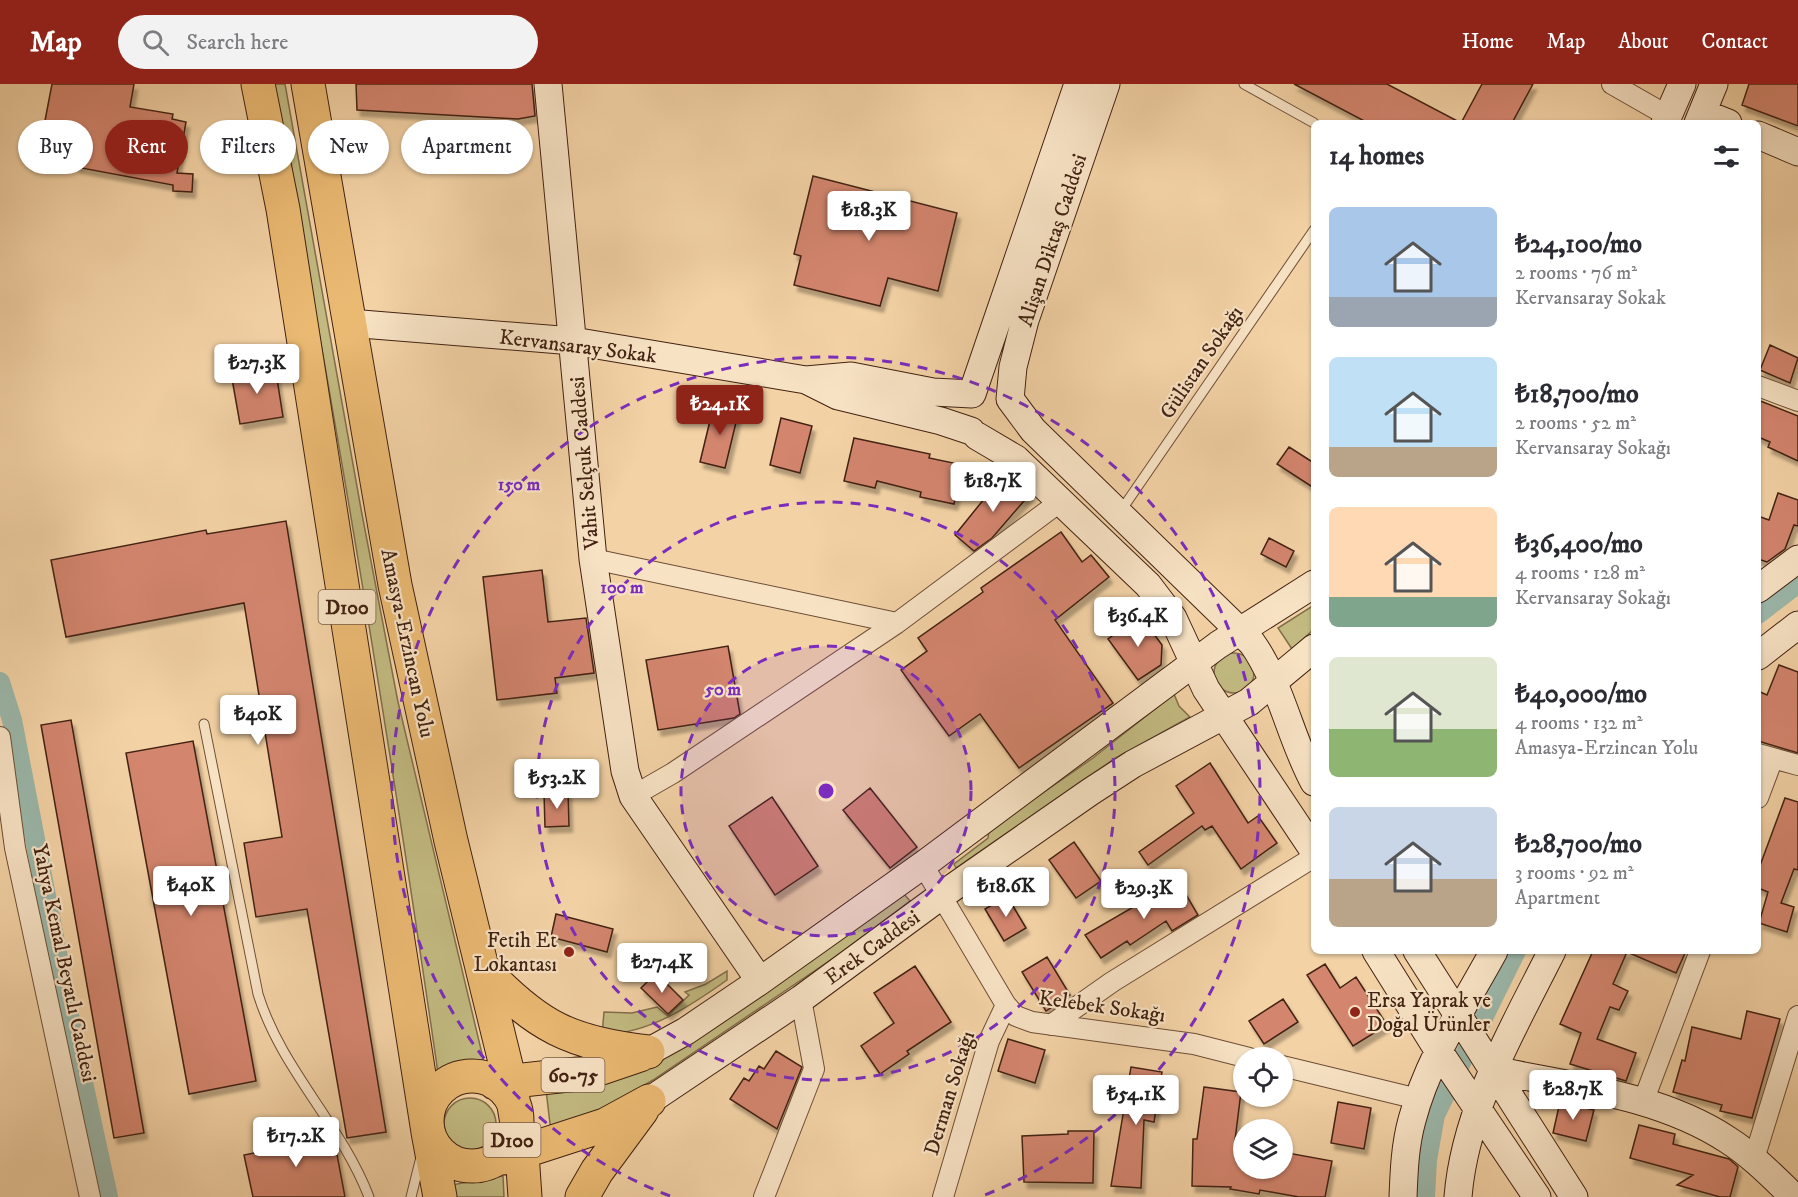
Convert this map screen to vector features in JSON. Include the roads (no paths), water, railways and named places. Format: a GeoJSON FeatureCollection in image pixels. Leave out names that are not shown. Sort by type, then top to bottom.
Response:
{"type":"FeatureCollection","features":[{"type":"Feature","properties":{"kind":"highway","name":"D100"},"geometry":{"type":"LineString","coordinates":[[258,84],[283,209],[440,1197]]}},
{"type":"Feature","properties":{"kind":"highway","name":"Amasya-Erzincan Yolu"},"geometry":{"type":"LineString","coordinates":[[308,84],[395,585],[451,841],[484,970],[502,1082]]}},
{"type":"Feature","properties":{"kind":"highway"},"geometry":{"type":"LineString","coordinates":[[484,970],[515,1003],[549,1025],[603,1047],[648,1053]]}},
{"type":"Feature","properties":{"kind":"highway","name":"60-75"},"geometry":{"type":"LineString","coordinates":[[502,1082],[587,1072],[648,1053]]}},
{"type":"Feature","properties":{"kind":"highway","name":"D100"},"geometry":{"type":"LineString","coordinates":[[517,1116],[515,1133],[509,1146],[500,1156],[487,1163],[465,1165],[444,1157],[434,1146],[428,1132],[429,1109],[440,1090],[452,1081],[466,1076],[502,1082],[517,1116],[525,1197]]}},
{"type":"Feature","properties":{"kind":"highway"},"geometry":{"type":"LineString","coordinates":[[582,1197],[597,1171],[649,1101]]}},
{"type":"Feature","properties":{"kind":"highway","name":"60-75"},"geometry":{"type":"LineString","coordinates":[[487,1163],[605,1125],[649,1101]]}},
{"type":"Feature","properties":{"kind":"street","name":"Vahit Selçuk Caddesi"},"geometry":{"type":"LineString","coordinates":[[548,84],[593,559],[619,742],[633,796],[760,981]]}},
{"type":"Feature","properties":{"kind":"street","name":"Alişan Diktaş Caddesi"},"geometry":{"type":"LineString","coordinates":[[972,394],[1078,84]]}},
{"type":"Feature","properties":{"kind":"street","name":"Alişan Diktaş Caddesi"},"geometry":{"type":"LineString","coordinates":[[1010,399],[1013,367],[1025,320],[1106,84]]}},
{"type":"Feature","properties":{"kind":"street"},"geometry":{"type":"LineString","coordinates":[[1612,84],[1667,120],[1682,84]]}},
{"type":"Feature","properties":{"kind":"street"},"geometry":{"type":"LineString","coordinates":[[1700,118],[1714,84]]}},
{"type":"Feature","properties":{"kind":"street"},"geometry":{"type":"LineString","coordinates":[[1761,136],[1798,152]]}},
{"type":"Feature","properties":{"kind":"street","name":"Kervansaray Sokak"},"geometry":{"type":"LineString","coordinates":[[349,323],[573,341],[806,380],[851,376],[933,392],[972,394]]}},
{"type":"Feature","properties":{"kind":"street","name":"Kervansaray Sokak"},"geometry":{"type":"LineString","coordinates":[[806,380],[838,396],[941,421],[974,434]]}},
{"type":"Feature","properties":{"kind":"street"},"geometry":{"type":"LineString","coordinates":[[1761,387],[1798,401]]}},
{"type":"Feature","properties":{"kind":"street"},"geometry":{"type":"LineString","coordinates":[[1311,776],[1298,751],[1262,657],[1241,630],[1033,430],[1004,393],[988,388],[972,394],[964,408],[966,425],[974,434],[1016,459],[1148,585],[1173,618],[1206,689],[1311,846]]}},
{"type":"Feature","properties":{"kind":"street"},"geometry":{"type":"LineString","coordinates":[[974,434],[994,439],[1008,431],[1014,416],[1010,399]]}},
{"type":"Feature","properties":{"kind":"street"},"geometry":{"type":"LineString","coordinates":[[633,796],[673,773],[897,622],[1061,501]]}},
{"type":"Feature","properties":{"kind":"street"},"geometry":{"type":"LineString","coordinates":[[593,559],[897,622]]}},
{"type":"Feature","properties":{"kind":"street"},"geometry":{"type":"LineString","coordinates":[[1761,587],[1798,559]]}},
{"type":"Feature","properties":{"kind":"street","name":"Erek Caddesi"},"geometry":{"type":"LineString","coordinates":[[648,1053],[686,1031],[760,981],[923,866],[1218,645],[1311,586]]}},
{"type":"Feature","properties":{"kind":"street"},"geometry":{"type":"LineString","coordinates":[[1761,654],[1798,625]]}},
{"type":"Feature","properties":{"kind":"street"},"geometry":{"type":"LineString","coordinates":[[1218,645],[1228,641],[1248,644],[1262,657]]}},
{"type":"Feature","properties":{"kind":"street","name":"Erek Caddesi"},"geometry":{"type":"LineString","coordinates":[[1206,689],[1202,669],[1205,659],[1218,645]]}},
{"type":"Feature","properties":{"kind":"street","name":"Erek Caddesi"},"geometry":{"type":"LineString","coordinates":[[649,1101],[801,999],[941,896],[1133,765],[1249,702],[1311,651]]}},
{"type":"Feature","properties":{"kind":"street","name":"Erek Caddesi"},"geometry":{"type":"LineString","coordinates":[[1249,702],[1263,687],[1266,677],[1262,657]]}},
{"type":"Feature","properties":{"kind":"street"},"geometry":{"type":"LineString","coordinates":[[1206,689],[1220,702],[1239,705],[1249,702]]}},
{"type":"Feature","properties":{"kind":"street","name":"Yahya Kemal Beyatlı Caddesi"},"geometry":{"type":"LineString","coordinates":[[0,737],[15,848],[90,1197]]}},
{"type":"Feature","properties":{"kind":"street"},"geometry":{"type":"LineString","coordinates":[[1761,782],[1766,756],[1798,765]]}},
{"type":"Feature","properties":{"kind":"street"},"geometry":{"type":"LineString","coordinates":[[1051,1025],[1112,982],[1311,859]]}},
{"type":"Feature","properties":{"kind":"street","name":"Kelebek Sokağı"},"geometry":{"type":"LineString","coordinates":[[923,866],[1006,1005],[1016,1016],[1032,1022],[1194,1044],[1233,1054]]}},
{"type":"Feature","properties":{"kind":"street"},"geometry":{"type":"LineString","coordinates":[[1378,954],[1438,1050],[1537,1197]]}},
{"type":"Feature","properties":{"kind":"street"},"geometry":{"type":"LineString","coordinates":[[1420,954],[1574,1197]]}},
{"type":"Feature","properties":{"kind":"street"},"geometry":{"type":"LineString","coordinates":[[1403,1197],[1406,1151],[1418,1099],[1438,1050],[1492,954]]}},
{"type":"Feature","properties":{"kind":"street"},"geometry":{"type":"LineString","coordinates":[[1458,1197],[1460,1176],[1478,1110],[1493,1070],[1551,954]]}},
{"type":"Feature","properties":{"kind":"street"},"geometry":{"type":"LineString","coordinates":[[1643,1102],[1699,954]]}},
{"type":"Feature","properties":{"kind":"street"},"geometry":{"type":"LineString","coordinates":[[764,1197],[814,1069],[801,999]]}},
{"type":"Feature","properties":{"kind":"street","name":"Derman Sokağı"},"geometry":{"type":"LineString","coordinates":[[943,1197],[989,1041],[1006,1005]]}},
{"type":"Feature","properties":{"kind":"street"},"geometry":{"type":"LineString","coordinates":[[1754,1159],[1798,1016]]}},
{"type":"Feature","properties":{"kind":"street"},"geometry":{"type":"LineString","coordinates":[[1293,1069],[1418,1099]]}},
{"type":"Feature","properties":{"kind":"street"},"geometry":{"type":"LineString","coordinates":[[1493,1070],[1643,1102],[1704,1127],[1727,1139],[1754,1159],[1794,1197]]}},
{"type":"Feature","properties":{"kind":"lane"},"geometry":{"type":"LineString","coordinates":[[1244,84],[1311,121]]}},
{"type":"Feature","properties":{"kind":"lane","name":"Gülistan Sokağı"},"geometry":{"type":"LineString","coordinates":[[1118,514],[1311,234]]}},
{"type":"Feature","properties":{"kind":"lane"},"geometry":{"type":"LineString","coordinates":[[204,724],[258,994],[265,1017],[278,1042],[352,1161],[369,1197]]}},
{"type":"Feature","properties":{"kind":"lane"},"geometry":{"type":"LineString","coordinates":[[411,1197],[428,1132]]}},
{"type":"Feature","properties":{"kind":"waterway"},"geometry":{"type":"LineString","coordinates":[[1761,612],[1798,583]]}},
{"type":"Feature","properties":{"kind":"waterway"},"geometry":{"type":"LineString","coordinates":[[0,682],[12,720],[75,1046],[108,1197]]}},
{"type":"Feature","properties":{"kind":"waterway"},"geometry":{"type":"LineString","coordinates":[[1425,1197],[1427,1160],[1435,1115],[1515,954]]}},
{"type":"Feature","properties":{"kind":"place","name":"Fetih Et Lokantası"},"geometry":{"type":"Point","coordinates":[569,952]}},
{"type":"Feature","properties":{"kind":"place","name":"Ersa Yaprak ve Doğal Ürünler"},"geometry":{"type":"Point","coordinates":[1355,1012]}}]}
